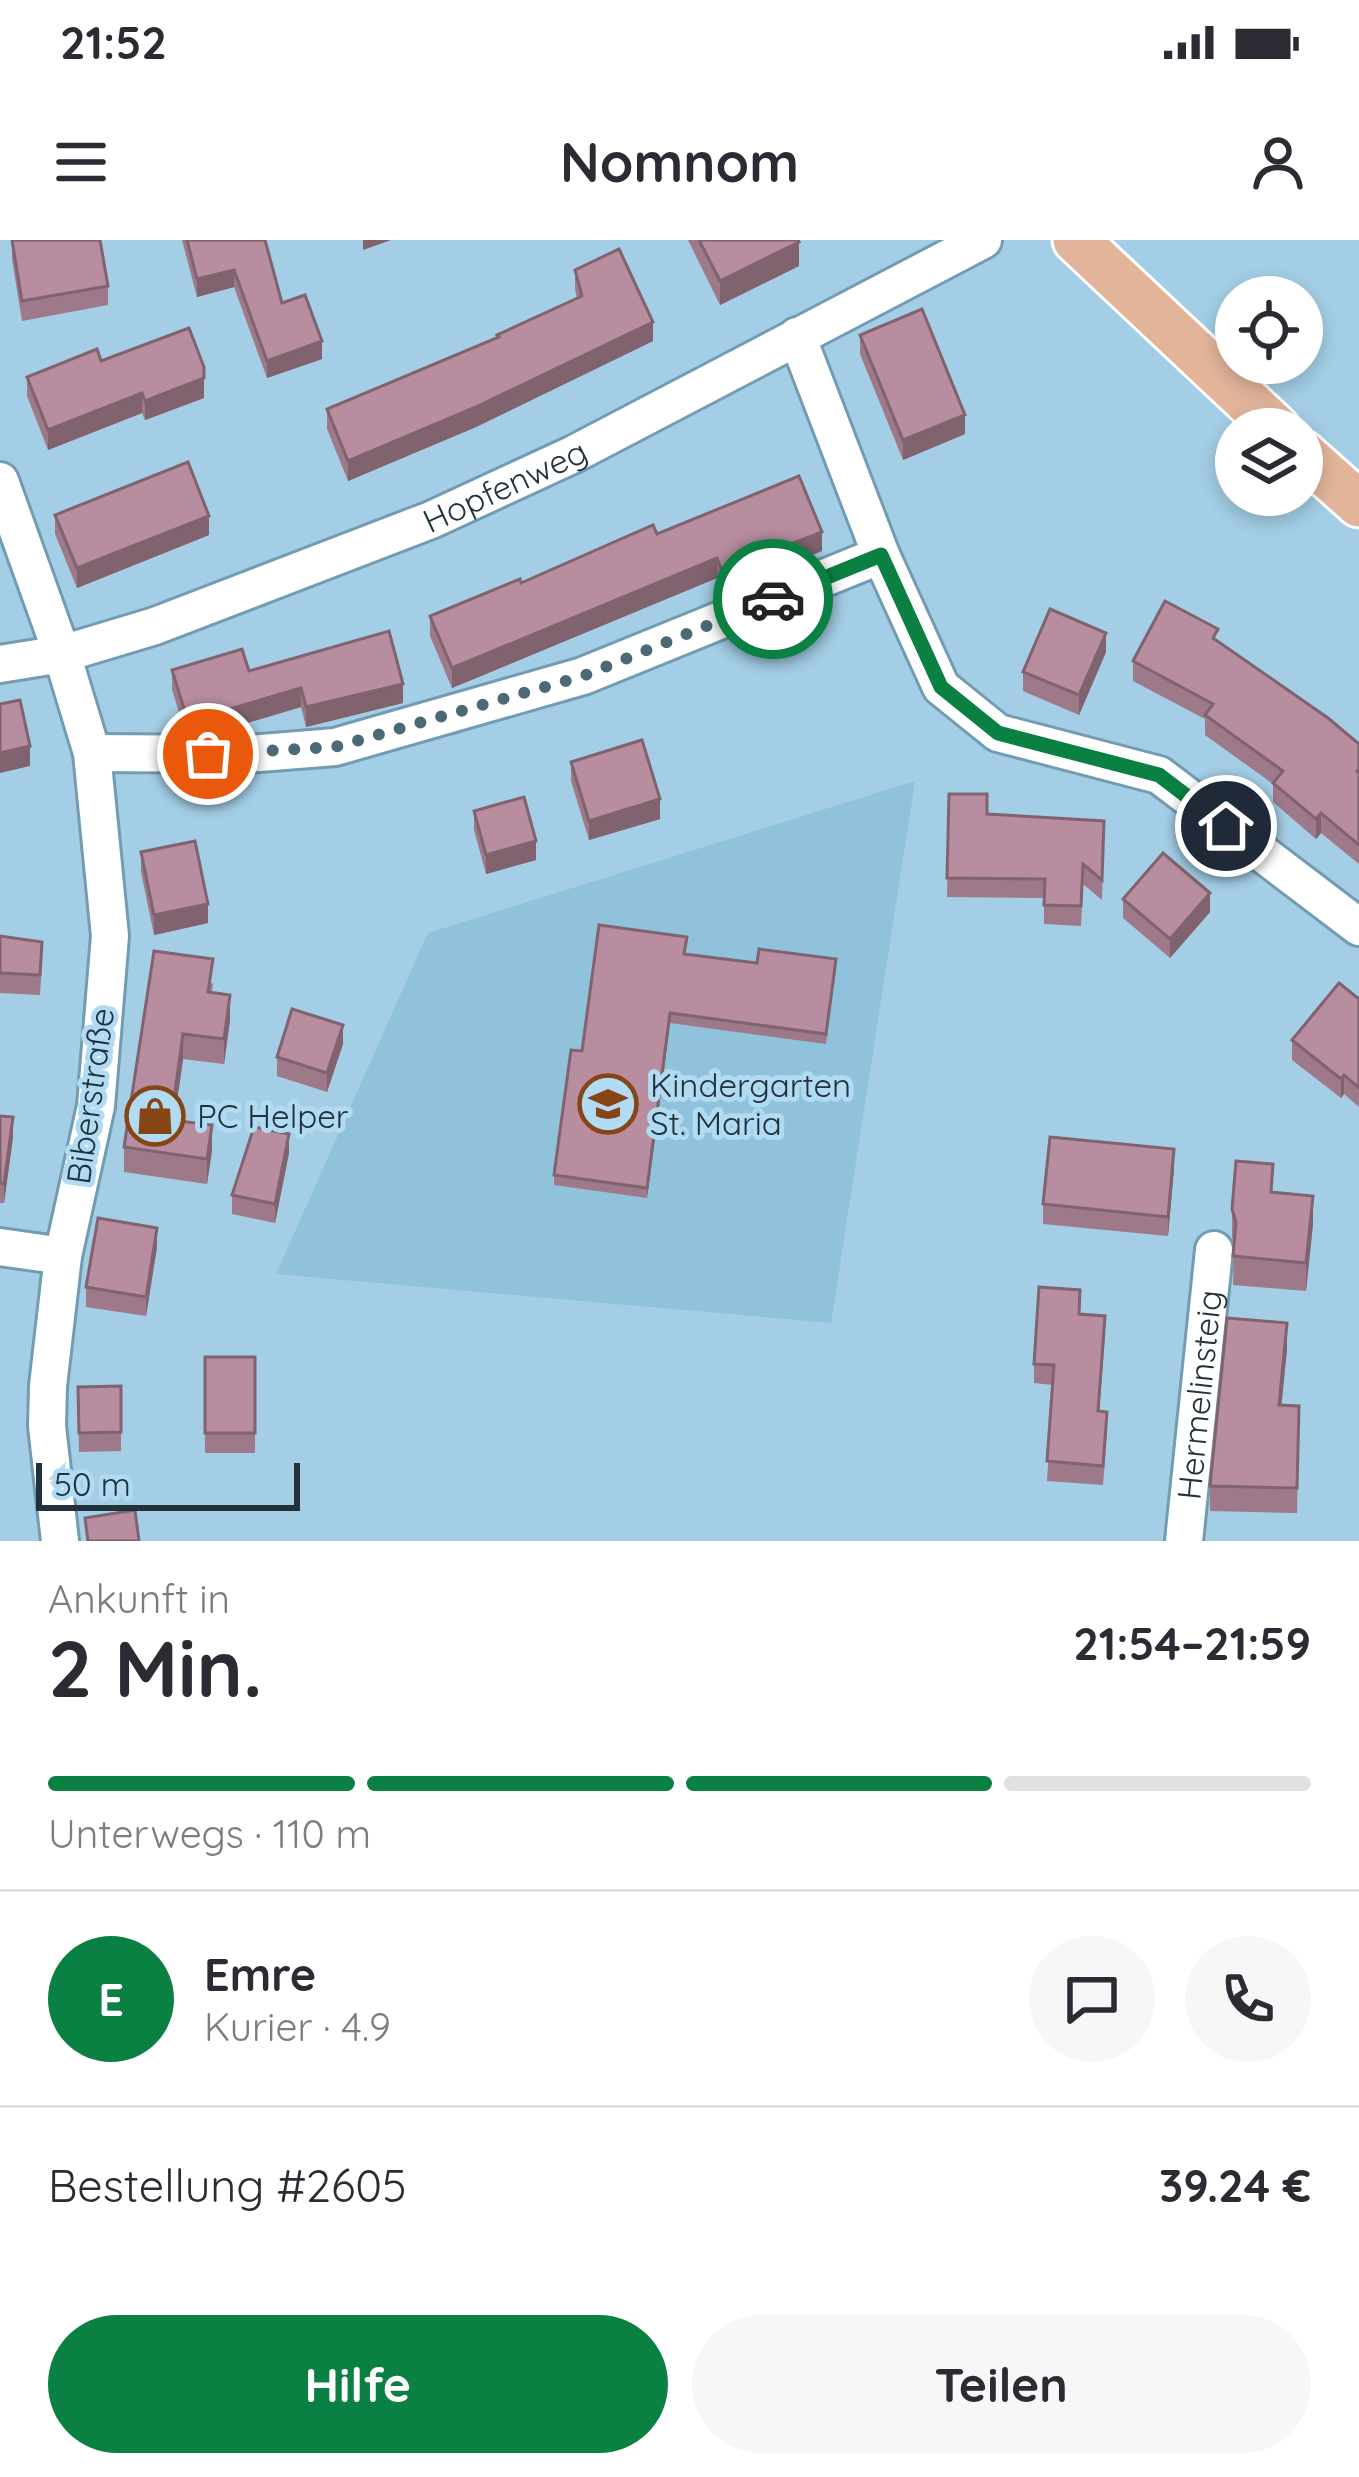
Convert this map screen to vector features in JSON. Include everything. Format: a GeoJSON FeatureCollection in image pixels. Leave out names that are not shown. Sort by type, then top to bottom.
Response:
{"type":"FeatureCollection","features":[{"type":"Feature","properties":{"kind":"main road"},"geometry":{"type":"LineString","coordinates":[[1076,240],[1254,408]]}},
{"type":"Feature","properties":{"kind":"main road"},"geometry":{"type":"LineString","coordinates":[[1323,472],[1359,504]]}},
{"type":"Feature","properties":{"kind":"street","name":"Hopfenweg"},"geometry":{"type":"LineString","coordinates":[[0,664],[62,654],[155,626],[431,520],[574,454],[983,240]]}},
{"type":"Feature","properties":{"kind":"street"},"geometry":{"type":"LineString","coordinates":[[797,336],[881,555],[941,687],[998,733],[1159,775],[1359,928]]}},
{"type":"Feature","properties":{"kind":"street","name":"Biberstraße"},"geometry":{"type":"LineString","coordinates":[[0,481],[92,753],[110,936],[96,1106],[63,1256],[47,1426],[60,1541]]}},
{"type":"Feature","properties":{"kind":"street"},"geometry":{"type":"LineString","coordinates":[[92,753],[248,754],[335,747],[583,676],[881,555]]}},
{"type":"Feature","properties":{"kind":"street"},"geometry":{"type":"LineString","coordinates":[[0,1247],[63,1256]]}},
{"type":"Feature","properties":{"kind":"street","name":"Hermelinsteig"},"geometry":{"type":"LineString","coordinates":[[1184,1541],[1214,1250]]}},
{"type":"Feature","properties":{"kind":"shaded area","name":"Kindergarten St. Maria"},"geometry":{"type":"Polygon","coordinates":[[[915,781],[831,1323],[276,1274],[428,933],[915,781]]]}},
{"type":"Feature","properties":{"kind":"building"},"geometry":{"type":"Polygon","coordinates":[[[12,240],[100,240],[108,286],[22,301],[12,240]]]}},
{"type":"Feature","properties":{"kind":"building"},"geometry":{"type":"Polygon","coordinates":[[[187,240],[265,240],[282,303],[305,295],[322,341],[267,361],[234,270],[197,279],[187,240]]]}},
{"type":"Feature","properties":{"kind":"building"},"geometry":{"type":"Polygon","coordinates":[[[699,240],[798,240],[799,242],[720,281],[699,240]]]}},
{"type":"Feature","properties":{"kind":"building"},"geometry":{"type":"Polygon","coordinates":[[[619,249],[653,322],[476,407],[348,461],[327,409],[499,337],[582,296],[575,270],[619,249]]]}},
{"type":"Feature","properties":{"kind":"building"},"geometry":{"type":"Polygon","coordinates":[[[922,309],[965,415],[903,440],[860,335],[922,309]]]}},
{"type":"Feature","properties":{"kind":"building"},"geometry":{"type":"Polygon","coordinates":[[[189,328],[204,378],[145,401],[142,393],[48,430],[27,377],[97,349],[101,361],[189,328]]]}},
{"type":"Feature","properties":{"kind":"building"},"geometry":{"type":"Polygon","coordinates":[[[188,462],[209,516],[77,568],[55,515],[188,462]]]}},
{"type":"Feature","properties":{"kind":"building"},"geometry":{"type":"Polygon","coordinates":[[[799,476],[822,532],[722,571],[717,558],[452,668],[430,616],[520,579],[521,583],[653,525],[657,534],[799,476]]]}},
{"type":"Feature","properties":{"kind":"building"},"geometry":{"type":"Polygon","coordinates":[[[1165,601],[1218,629],[1213,638],[1359,744],[1359,845],[1321,813],[1316,819],[1273,783],[1283,771],[1205,715],[1213,704],[1133,661],[1165,601]]]}},
{"type":"Feature","properties":{"kind":"building"},"geometry":{"type":"Polygon","coordinates":[[[1050,609],[1106,633],[1079,695],[1023,672],[1050,609]]]}},
{"type":"Feature","properties":{"kind":"building"},"geometry":{"type":"Polygon","coordinates":[[[389,631],[403,684],[306,707],[301,688],[220,712],[185,712],[172,670],[242,649],[249,671],[389,631]]]}},
{"type":"Feature","properties":{"kind":"building"},"geometry":{"type":"Polygon","coordinates":[[[20,700],[30,746],[0,753],[0,704],[20,700]]]}},
{"type":"Feature","properties":{"kind":"building"},"geometry":{"type":"Polygon","coordinates":[[[642,740],[660,799],[589,821],[571,762],[642,740]]]}},
{"type":"Feature","properties":{"kind":"building"},"geometry":{"type":"Polygon","coordinates":[[[949,794],[987,794],[987,814],[1104,821],[1102,880],[1083,864],[1081,906],[1044,905],[1045,879],[947,878],[949,794]]]}},
{"type":"Feature","properties":{"kind":"building"},"geometry":{"type":"Polygon","coordinates":[[[524,797],[536,841],[486,855],[474,811],[524,797]]]}},
{"type":"Feature","properties":{"kind":"building"},"geometry":{"type":"Polygon","coordinates":[[[195,841],[208,904],[154,915],[141,852],[195,841]]]}},
{"type":"Feature","properties":{"kind":"building"},"geometry":{"type":"Polygon","coordinates":[[[1163,853],[1210,893],[1170,939],[1123,899],[1163,853]]]}},
{"type":"Feature","properties":{"kind":"building"},"geometry":{"type":"Polygon","coordinates":[[[599,925],[687,937],[684,954],[757,963],[759,949],[836,959],[826,1034],[670,1013],[647,1188],[554,1175],[571,1050],[582,1051],[599,925]]]}},
{"type":"Feature","properties":{"kind":"building"},"geometry":{"type":"Polygon","coordinates":[[[0,936],[42,942],[40,975],[0,973],[0,936]]]}},
{"type":"Feature","properties":{"kind":"building"},"geometry":{"type":"Polygon","coordinates":[[[154,951],[213,959],[208,992],[230,995],[224,1039],[183,1034],[171,1120],[212,1125],[207,1159],[124,1147],[154,951]]]}},
{"type":"Feature","properties":{"kind":"building"},"geometry":{"type":"Polygon","coordinates":[[[1339,983],[1359,999],[1359,1088],[1292,1040],[1339,983]]]}},
{"type":"Feature","properties":{"kind":"building"},"geometry":{"type":"Polygon","coordinates":[[[292,1009],[343,1025],[327,1073],[277,1057],[292,1009]]]}},
{"type":"Feature","properties":{"kind":"building"},"geometry":{"type":"Polygon","coordinates":[[[0,1116],[13,1117],[4,1184],[0,1183],[0,1116]]]}},
{"type":"Feature","properties":{"kind":"building"},"geometry":{"type":"Polygon","coordinates":[[[254,1127],[289,1134],[275,1204],[232,1195],[254,1127]]]}},
{"type":"Feature","properties":{"kind":"building"},"geometry":{"type":"Polygon","coordinates":[[[1050,1137],[1174,1149],[1168,1217],[1043,1204],[1050,1137]]]}},
{"type":"Feature","properties":{"kind":"building"},"geometry":{"type":"Polygon","coordinates":[[[1236,1161],[1273,1164],[1271,1192],[1313,1196],[1306,1263],[1233,1256],[1236,1161]]]}},
{"type":"Feature","properties":{"kind":"building"},"geometry":{"type":"Polygon","coordinates":[[[98,1218],[157,1228],[146,1297],[86,1287],[98,1218]]]}},
{"type":"Feature","properties":{"kind":"building"},"geometry":{"type":"Polygon","coordinates":[[[1039,1287],[1080,1290],[1079,1314],[1105,1316],[1098,1411],[1107,1412],[1103,1466],[1047,1461],[1054,1365],[1034,1364],[1039,1287]]]}},
{"type":"Feature","properties":{"kind":"building"},"geometry":{"type":"Polygon","coordinates":[[[1227,1318],[1287,1323],[1279,1405],[1299,1406],[1297,1488],[1210,1486],[1227,1318]]]}},
{"type":"Feature","properties":{"kind":"building"},"geometry":{"type":"Polygon","coordinates":[[[205,1357],[255,1357],[255,1433],[205,1433],[205,1357]]]}},
{"type":"Feature","properties":{"kind":"building"},"geometry":{"type":"Polygon","coordinates":[[[121,1386],[121,1432],[79,1433],[78,1387],[121,1386]]]}},
{"type":"Feature","properties":{"kind":"building"},"geometry":{"type":"Polygon","coordinates":[[[135,1510],[139,1541],[88,1541],[85,1518],[135,1510]]]}},
{"type":"Feature","properties":{"kind":"way so far"},"geometry":{"type":"LineString","coordinates":[[208,754],[335,747],[583,676],[773,599]]}},
{"type":"Feature","properties":{"kind":"place","name":"Kindergarten St. Maria"},"geometry":{"type":"Point","coordinates":[608,1104]}},
{"type":"Feature","properties":{"kind":"place","name":"PC Helper"},"geometry":{"type":"Point","coordinates":[155,1116]}},
{"type":"Feature","properties":{"kind":"route"},"geometry":{"type":"LineString","coordinates":[[773,599],[881,555],[941,687],[998,733],[1159,775],[1226,826]]}}]}
